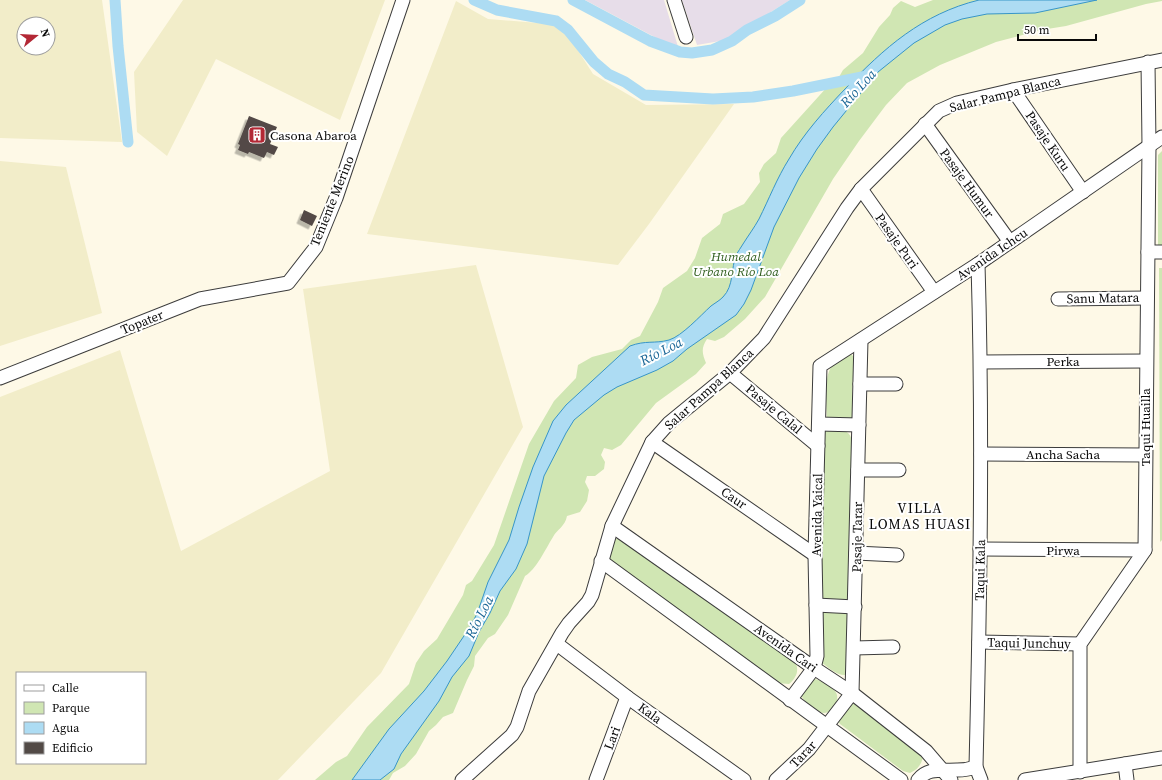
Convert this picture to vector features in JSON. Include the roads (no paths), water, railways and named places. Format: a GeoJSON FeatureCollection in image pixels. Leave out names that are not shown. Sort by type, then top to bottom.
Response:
{"type":"FeatureCollection","features":[{"type":"Feature","properties":{"kind":"street","name":"Teniente Merino"},"geometry":{"type":"LineString","coordinates":[[288,283],[316,247],[336,198],[403,0]]}},
{"type":"Feature","properties":{"kind":"street"},"geometry":{"type":"LineString","coordinates":[[674,0],[686,37]]}},
{"type":"Feature","properties":{"kind":"street","name":"Salar Pampa Blanca"},"geometry":{"type":"LineString","coordinates":[[462,780],[517,727],[529,691],[569,623],[588,602],[592,594],[612,526],[652,442],[669,423],[730,373],[764,338],[847,208],[861,189],[939,111],[957,103],[1013,90],[1162,60]]}},
{"type":"Feature","properties":{"kind":"street","name":"Taqui Huailla"},"geometry":{"type":"LineString","coordinates":[[1145,550],[1149,146],[1148,62]]}},
{"type":"Feature","properties":{"kind":"street","name":"Pasaje Kuru"},"geometry":{"type":"LineString","coordinates":[[1013,90],[1083,192]]}},
{"type":"Feature","properties":{"kind":"street","name":"Pasaje Humur"},"geometry":{"type":"LineString","coordinates":[[925,124],[1010,242]]}},
{"type":"Feature","properties":{"kind":"street","name":"Avenida Ichcu"},"geometry":{"type":"LineString","coordinates":[[820,366],[978,264],[1162,137]]}},
{"type":"Feature","properties":{"kind":"street","name":"Pasaje Puri"},"geometry":{"type":"LineString","coordinates":[[861,189],[934,292]]}},
{"type":"Feature","properties":{"kind":"street"},"geometry":{"type":"LineString","coordinates":[[1148,252],[1162,252]]}},
{"type":"Feature","properties":{"kind":"street","name":"Taqui Kala"},"geometry":{"type":"LineString","coordinates":[[978,264],[981,362],[979,642],[976,767],[981,780]]}},
{"type":"Feature","properties":{"kind":"street","name":"Topater"},"geometry":{"type":"LineString","coordinates":[[0,378],[200,299],[288,283]]}},
{"type":"Feature","properties":{"kind":"street","name":"Sanu Matara"},"geometry":{"type":"LineString","coordinates":[[1058,299],[1147,298]]}},
{"type":"Feature","properties":{"kind":"street","name":"Pasaje Tarar"},"geometry":{"type":"LineString","coordinates":[[852,693],[862,340]]}},
{"type":"Feature","properties":{"kind":"street","name":"Perka"},"geometry":{"type":"LineString","coordinates":[[981,362],[1146,361]]}},
{"type":"Feature","properties":{"kind":"street","name":"Avenida Yaical"},"geometry":{"type":"LineString","coordinates":[[790,700],[814,668],[817,656],[815,555],[820,366]]}},
{"type":"Feature","properties":{"kind":"street","name":"Pasaje Calal"},"geometry":{"type":"LineString","coordinates":[[730,373],[818,446]]}},
{"type":"Feature","properties":{"kind":"street"},"geometry":{"type":"LineString","coordinates":[[860,384],[896,384]]}},
{"type":"Feature","properties":{"kind":"street"},"geometry":{"type":"LineString","coordinates":[[819,424],[859,425]]}},
{"type":"Feature","properties":{"kind":"street","name":"Caur"},"geometry":{"type":"LineString","coordinates":[[652,442],[815,555]]}},
{"type":"Feature","properties":{"kind":"street","name":"Ancha Sacha"},"geometry":{"type":"LineString","coordinates":[[980,454],[1145,455]]}},
{"type":"Feature","properties":{"kind":"street"},"geometry":{"type":"LineString","coordinates":[[858,470],[899,470]]}},
{"type":"Feature","properties":{"kind":"street","name":"Avenida Cari"},"geometry":{"type":"LineString","coordinates":[[612,526],[852,693],[926,751],[947,775]]}},
{"type":"Feature","properties":{"kind":"street","name":"Pirwa"},"geometry":{"type":"LineString","coordinates":[[980,549],[1145,550]]}},
{"type":"Feature","properties":{"kind":"street"},"geometry":{"type":"LineString","coordinates":[[1077,775],[1080,644],[1145,550]]}},
{"type":"Feature","properties":{"kind":"street"},"geometry":{"type":"LineString","coordinates":[[856,553],[897,555]]}},
{"type":"Feature","properties":{"kind":"street"},"geometry":{"type":"LineString","coordinates":[[601,562],[901,780]]}},
{"type":"Feature","properties":{"kind":"street"},"geometry":{"type":"LineString","coordinates":[[816,605],[855,607]]}},
{"type":"Feature","properties":{"kind":"street","name":"Taqui Junchuy"},"geometry":{"type":"LineString","coordinates":[[979,642],[1080,644]]}},
{"type":"Feature","properties":{"kind":"street","name":"Kala"},"geometry":{"type":"LineString","coordinates":[[557,644],[627,697],[744,780]]}},
{"type":"Feature","properties":{"kind":"street"},"geometry":{"type":"LineString","coordinates":[[854,648],[893,648]]}},
{"type":"Feature","properties":{"kind":"street"},"geometry":{"type":"LineString","coordinates":[[827,725],[852,693]]}},
{"type":"Feature","properties":{"kind":"street","name":"Lari"},"geometry":{"type":"LineString","coordinates":[[596,780],[627,697]]}},
{"type":"Feature","properties":{"kind":"street","name":"Tarar"},"geometry":{"type":"LineString","coordinates":[[776,780],[808,749],[827,725]]}},
{"type":"Feature","properties":{"kind":"street"},"geometry":{"type":"LineString","coordinates":[[1025,780],[1077,775],[1125,764],[1162,758]]}},
{"type":"Feature","properties":{"kind":"street"},"geometry":{"type":"LineString","coordinates":[[1125,764],[1127,780]]}},
{"type":"Feature","properties":{"kind":"street"},"geometry":{"type":"LineString","coordinates":[[918,780],[922,775],[929,771],[947,775],[956,771],[976,767]]}},
{"type":"Feature","properties":{"kind":"water","name":"Río Loa"},"geometry":{"type":"Polygon","coordinates":[[[979,0],[1097,0],[1035,13],[987,14],[962,19],[945,25],[914,43],[878,72],[833,127],[799,178],[774,227],[751,290],[744,304],[736,315],[687,349],[673,361],[657,370],[617,387],[604,395],[574,420],[544,476],[527,544],[516,569],[500,591],[479,632],[469,656],[452,677],[439,701],[401,754],[394,769],[380,780],[352,780],[389,729],[424,691],[447,661],[477,614],[488,582],[509,540],[533,467],[553,421],[566,405],[630,346],[674,338],[723,297],[727,293],[731,282],[736,255],[759,219],[789,159],[801,140],[822,114],[874,60],[905,34],[940,14],[958,6],[979,0]]]}},
{"type":"Feature","properties":{"kind":"waterway"},"geometry":{"type":"LineString","coordinates":[[115,0],[118,46],[128,142]]}},
{"type":"Feature","properties":{"kind":"waterway","name":"Río Loa"},"geometry":{"type":"LineString","coordinates":[[474,0],[497,10],[556,21],[568,30],[594,62],[608,74],[625,82],[644,95],[713,99],[753,97],[793,91],[867,76]]}},
{"type":"Feature","properties":{"kind":"waterway"},"geometry":{"type":"LineString","coordinates":[[573,0],[650,41],[680,52],[692,53],[712,50],[732,41],[747,30],[775,16],[800,0]]}},
{"type":"Feature","properties":{"kind":"place","name":"Casona Abaroa"},"geometry":{"type":"Point","coordinates":[257,135]}},
{"type":"Feature","properties":{"kind":"district","name":"VILLA LOMAS HUASI"},"geometry":{"type":"Point","coordinates":[920,516]}},
{"type":"Feature","properties":{"kind":"park label","name":"Humedal Urbano Río Loa"},"geometry":{"type":"Point","coordinates":[736,264]}}]}
